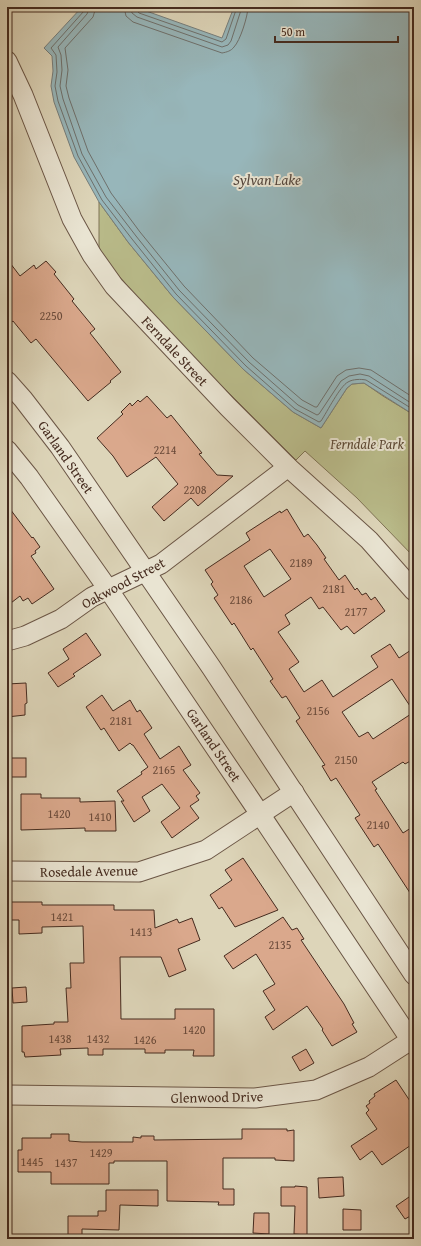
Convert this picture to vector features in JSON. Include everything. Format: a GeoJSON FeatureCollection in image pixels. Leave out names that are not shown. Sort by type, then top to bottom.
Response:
{"type":"FeatureCollection","features":[{"type":"Feature","properties":{"kind":"street","name":"Ferndale Street"},"geometry":{"type":"LineString","coordinates":[[7,62],[23,96],[72,219],[92,254],[114,286],[228,407],[288,468],[369,540],[414,591]]}},
{"type":"Feature","properties":{"kind":"street","name":"Garland Street"},"geometry":{"type":"LineString","coordinates":[[7,381],[33,411],[60,447],[145,571],[236,704],[414,975]]}},
{"type":"Feature","properties":{"kind":"street","name":"Garland Street"},"geometry":{"type":"LineString","coordinates":[[7,450],[29,477],[108,589],[413,1041]]}},
{"type":"Feature","properties":{"kind":"street","name":"Oakwood Street"},"geometry":{"type":"LineString","coordinates":[[7,640],[25,636],[61,618],[92,597],[161,564],[288,468]]}},
{"type":"Feature","properties":{"kind":"street","name":"Rosedale Avenue"},"geometry":{"type":"LineString","coordinates":[[7,871],[139,872],[206,850],[294,792]]}},
{"type":"Feature","properties":{"kind":"street","name":"Glenwood Drive"},"geometry":{"type":"LineString","coordinates":[[7,1095],[255,1098],[316,1090],[369,1067],[413,1041]]}},
{"type":"Feature","properties":{"kind":"green space","name":"Ferndale Park"},"geometry":{"type":"Polygon","coordinates":[[[99,202],[128,242],[173,297],[243,369],[293,412],[321,428],[347,388],[352,384],[364,383],[414,415],[414,557],[357,498],[305,451],[296,460],[190,354],[142,303],[108,263],[99,248],[99,202]]]}},
{"type":"Feature","properties":{"kind":"water","name":"Sylvan Lake"},"geometry":{"type":"Polygon","coordinates":[[[82,7],[135,7],[222,38],[234,7],[414,7],[414,415],[364,383],[352,384],[347,388],[321,428],[293,412],[243,369],[173,297],[128,242],[99,202],[74,157],[54,102],[51,86],[53,71],[52,56],[44,48],[82,7]]]}},
{"type":"Feature","properties":{"kind":"building"},"geometry":{"type":"Polygon","coordinates":[[[7,259],[20,276],[34,265],[36,269],[46,261],[56,272],[54,274],[74,299],[72,301],[95,329],[90,333],[121,372],[88,401],[36,339],[31,343],[13,321],[7,326],[7,259]]]}},
{"type":"Feature","properties":{"kind":"building"},"geometry":{"type":"Polygon","coordinates":[[[147,396],[167,418],[171,415],[202,453],[199,454],[217,475],[233,476],[198,506],[191,498],[164,521],[152,507],[178,484],[156,457],[127,477],[113,456],[97,438],[123,414],[121,412],[130,403],[132,406],[138,400],[140,402],[147,396]]]}},
{"type":"Feature","properties":{"kind":"building"},"geometry":{"type":"Polygon","coordinates":[[[7,505],[40,547],[35,551],[36,553],[31,556],[54,589],[32,604],[28,598],[23,601],[20,596],[7,606],[7,505]]]}},
{"type":"Feature","properties":{"kind":"building"},"geometry":{"type":"Polygon","coordinates":[[[287,509],[304,537],[308,534],[317,545],[326,558],[324,559],[339,580],[345,575],[355,590],[357,588],[362,595],[366,593],[371,600],[375,597],[385,611],[354,634],[347,626],[341,630],[323,607],[319,609],[311,597],[285,615],[290,624],[278,632],[299,662],[289,669],[304,692],[322,680],[333,697],[378,667],[371,656],[390,644],[399,658],[414,648],[414,712],[414,759],[405,764],[403,762],[372,782],[377,789],[375,790],[403,833],[414,826],[414,899],[378,844],[374,847],[355,818],[360,815],[336,778],[331,781],[322,766],[325,765],[296,721],[300,718],[286,696],[282,698],[270,681],[273,679],[253,648],[251,650],[234,623],[232,625],[214,598],[218,595],[211,584],[213,582],[205,570],[250,540],[246,533],[280,511],[281,513],[287,509]],[[270,549],[244,566],[264,597],[291,579],[270,549]],[[392,679],[342,712],[359,737],[368,732],[373,739],[414,712],[392,679]]]}},
{"type":"Feature","properties":{"kind":"building"},"geometry":{"type":"Polygon","coordinates":[[[86,633],[101,655],[73,674],[75,676],[58,687],[48,673],[69,659],[63,649],[86,633]]]}},
{"type":"Feature","properties":{"kind":"building"},"geometry":{"type":"Polygon","coordinates":[[[26,683],[27,703],[25,704],[25,715],[7,717],[7,684],[26,683]]]}},
{"type":"Feature","properties":{"kind":"building"},"geometry":{"type":"Polygon","coordinates":[[[102,695],[113,711],[130,700],[137,712],[140,710],[152,728],[144,734],[160,759],[179,746],[191,765],[183,770],[200,793],[196,796],[199,800],[190,806],[199,818],[172,838],[161,822],[180,808],[162,784],[142,797],[150,811],[134,822],[121,801],[124,801],[117,791],[142,774],[141,772],[148,767],[130,743],[119,751],[104,728],[101,730],[86,707],[102,695]]]}},
{"type":"Feature","properties":{"kind":"building"},"geometry":{"type":"Polygon","coordinates":[[[8,758],[26,758],[26,777],[8,777],[8,758]]]}},
{"type":"Feature","properties":{"kind":"building"},"geometry":{"type":"Polygon","coordinates":[[[21,794],[41,794],[41,798],[80,798],[80,802],[115,801],[116,831],[85,831],[85,828],[21,830],[21,794]]]}},
{"type":"Feature","properties":{"kind":"building"},"geometry":{"type":"Polygon","coordinates":[[[243,858],[278,910],[235,927],[222,907],[219,909],[210,895],[232,880],[225,870],[243,858]]]}},
{"type":"Feature","properties":{"kind":"building"},"geometry":{"type":"Polygon","coordinates":[[[11,902],[42,902],[42,905],[114,905],[114,910],[154,910],[155,928],[177,919],[179,923],[192,918],[200,940],[178,949],[186,970],[169,977],[161,957],[120,957],[121,1019],[175,1019],[175,1009],[214,1009],[214,1056],[193,1056],[194,1050],[165,1050],[165,1053],[145,1053],[145,1049],[103,1049],[103,1055],[88,1055],[88,1048],[60,1049],[61,1055],[25,1057],[24,1052],[22,1052],[22,1026],[54,1024],[54,1022],[68,1022],[66,988],[71,988],[70,963],[84,963],[83,926],[42,927],[42,933],[19,934],[19,920],[11,920],[11,902]]]}},
{"type":"Feature","properties":{"kind":"building"},"geometry":{"type":"Polygon","coordinates":[[[283,917],[292,930],[297,928],[304,939],[301,940],[344,1004],[354,1023],[352,1024],[357,1032],[332,1046],[322,1030],[323,1029],[307,1006],[273,1030],[265,1017],[275,1010],[263,991],[275,984],[256,954],[233,969],[224,956],[283,917]]]}},
{"type":"Feature","properties":{"kind":"building"},"geometry":{"type":"Polygon","coordinates":[[[26,987],[27,1002],[13,1003],[12,988],[26,987]]]}},
{"type":"Feature","properties":{"kind":"building"},"geometry":{"type":"Polygon","coordinates":[[[306,1049],[314,1063],[300,1071],[292,1057],[306,1049]]]}},
{"type":"Feature","properties":{"kind":"building"},"geometry":{"type":"Polygon","coordinates":[[[396,1080],[414,1107],[414,1143],[382,1165],[372,1151],[360,1160],[351,1146],[377,1129],[366,1113],[369,1110],[366,1106],[375,1096],[374,1094],[396,1080]]]}},
{"type":"Feature","properties":{"kind":"building"},"geometry":{"type":"Polygon","coordinates":[[[242,1129],[294,1130],[294,1161],[275,1160],[275,1158],[223,1158],[223,1189],[234,1189],[234,1205],[218,1205],[219,1202],[167,1201],[167,1161],[114,1161],[114,1163],[109,1163],[109,1184],[51,1184],[51,1172],[18,1172],[18,1150],[22,1150],[22,1138],[51,1138],[51,1134],[69,1134],[69,1141],[82,1142],[133,1142],[133,1137],[141,1138],[141,1136],[154,1136],[154,1140],[242,1139],[242,1129]]]}},
{"type":"Feature","properties":{"kind":"building"},"geometry":{"type":"Polygon","coordinates":[[[343,1177],[344,1196],[319,1198],[318,1178],[343,1177]]]}},
{"type":"Feature","properties":{"kind":"building"},"geometry":{"type":"Polygon","coordinates":[[[281,1187],[307,1187],[307,1235],[294,1234],[295,1206],[281,1206],[281,1187]]]}},
{"type":"Feature","properties":{"kind":"building"},"geometry":{"type":"Polygon","coordinates":[[[106,1190],[158,1190],[158,1206],[120,1205],[119,1230],[82,1229],[82,1235],[68,1235],[68,1216],[98,1216],[98,1211],[106,1211],[106,1190]]]}},
{"type":"Feature","properties":{"kind":"building"},"geometry":{"type":"Polygon","coordinates":[[[409,1197],[414,1205],[414,1214],[405,1219],[396,1206],[409,1197]]]}},
{"type":"Feature","properties":{"kind":"building"},"geometry":{"type":"Polygon","coordinates":[[[343,1209],[361,1210],[361,1230],[343,1230],[343,1209]]]}},
{"type":"Feature","properties":{"kind":"building"},"geometry":{"type":"Polygon","coordinates":[[[254,1213],[269,1213],[269,1234],[253,1233],[254,1213]]]}}]}
